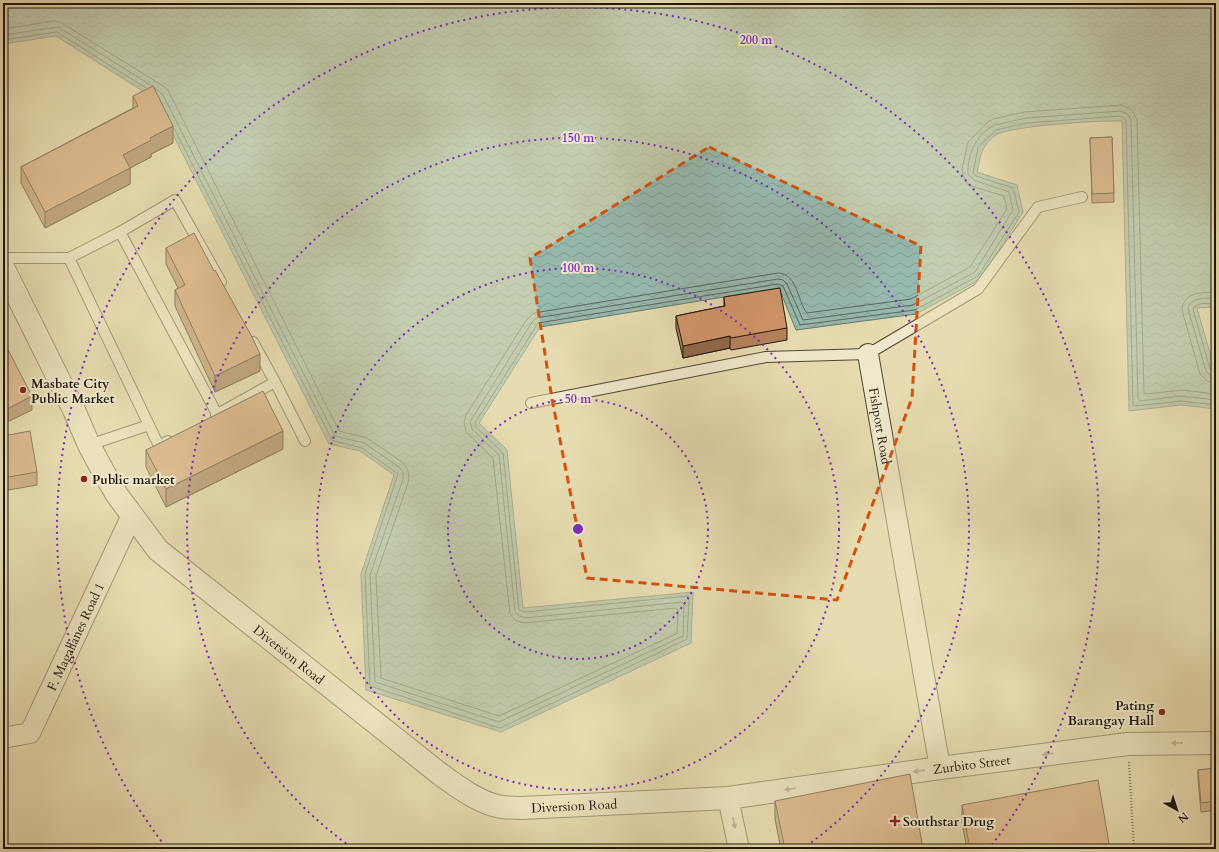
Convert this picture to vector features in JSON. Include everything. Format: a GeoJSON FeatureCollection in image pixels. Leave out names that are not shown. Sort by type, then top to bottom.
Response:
{"type":"FeatureCollection","features":[{"type":"Feature","properties":{"kind":"street","name":"Diversion Road"},"geometry":{"type":"LineString","coordinates":[[3,267],[74,410],[89,444],[114,489],[158,550],[440,774],[485,803],[497,806],[522,808],[728,798]]}},
{"type":"Feature","properties":{"kind":"street","name":"Fishport Road"},"geometry":{"type":"LineString","coordinates":[[868,354],[940,768]]}},
{"type":"Feature","properties":{"kind":"street","name":"F. Magallanes Road 1"},"geometry":{"type":"LineString","coordinates":[[3,738],[30,733],[132,515]]}},
{"type":"Feature","properties":{"kind":"street","name":"Zurbito Street"},"geometry":{"type":"LineString","coordinates":[[728,798],[940,768],[1128,744],[1216,743]]}},
{"type":"Feature","properties":{"kind":"street"},"geometry":{"type":"LineString","coordinates":[[728,798],[739,849]]}},
{"type":"Feature","properties":{"kind":"lane"},"geometry":{"type":"LineString","coordinates":[[531,403],[766,357],[868,354],[978,289],[1038,206],[1082,197]]}},
{"type":"Feature","properties":{"kind":"lane"},"geometry":{"type":"LineString","coordinates":[[3,258],[69,258],[120,232],[175,200],[227,294]]}},
{"type":"Feature","properties":{"kind":"lane"},"geometry":{"type":"LineString","coordinates":[[120,232],[217,414]]}},
{"type":"Feature","properties":{"kind":"lane"},"geometry":{"type":"LineString","coordinates":[[69,258],[159,446],[179,435]]}},
{"type":"Feature","properties":{"kind":"lane"},"geometry":{"type":"LineString","coordinates":[[249,335],[275,382],[304,441]]}},
{"type":"Feature","properties":{"kind":"lane"},"geometry":{"type":"LineString","coordinates":[[204,421],[275,382]]}},
{"type":"Feature","properties":{"kind":"lane"},"geometry":{"type":"LineString","coordinates":[[89,444],[149,425]]}},
{"type":"Feature","properties":{"kind":"path"},"geometry":{"type":"LineString","coordinates":[[1128,744],[1134,849]]}},
{"type":"Feature","properties":{"kind":"highlighted area"},"geometry":{"type":"Polygon","coordinates":[[[709,147],[921,246],[912,398],[837,600],[587,578],[552,399],[530,258],[709,147]]]}},
{"type":"Feature","properties":{"kind":"water"},"geometry":{"type":"Polygon","coordinates":[[[3,3],[1216,3],[1216,307],[1197,308],[1216,374],[1216,409],[1181,405],[1129,411],[1122,121],[1056,124],[1004,132],[996,135],[984,147],[977,172],[1017,185],[1023,212],[981,279],[916,314],[796,330],[779,288],[540,327],[479,423],[507,450],[523,608],[693,592],[691,643],[501,732],[366,690],[361,574],[394,475],[360,451],[329,444],[155,99],[56,36],[3,44],[3,3]]]}},
{"type":"Feature","properties":{"kind":"building"},"geometry":{"type":"Polygon","coordinates":[[[153,86],[173,126],[123,155],[130,168],[45,212],[21,167],[138,106],[133,96],[153,86]]]}},
{"type":"Feature","properties":{"kind":"building"},"geometry":{"type":"Polygon","coordinates":[[[1112,137],[1114,193],[1092,194],[1090,138],[1112,137]]]}},
{"type":"Feature","properties":{"kind":"building"},"geometry":{"type":"Polygon","coordinates":[[[194,233],[260,354],[215,376],[175,290],[185,285],[166,248],[194,233]]]}},
{"type":"Feature","properties":{"kind":"building"},"geometry":{"type":"Polygon","coordinates":[[[780,288],[787,328],[731,338],[730,336],[683,346],[676,316],[725,306],[724,297],[780,288]]]}},
{"type":"Feature","properties":{"kind":"building"},"geometry":{"type":"Polygon","coordinates":[[[3,340],[32,396],[3,411],[3,340]]]}},
{"type":"Feature","properties":{"kind":"building"},"geometry":{"type":"Polygon","coordinates":[[[263,391],[283,431],[166,489],[146,450],[263,391]]]}},
{"type":"Feature","properties":{"kind":"building"},"geometry":{"type":"Polygon","coordinates":[[[30,431],[37,472],[3,478],[3,436],[30,431]]]}},
{"type":"Feature","properties":{"kind":"building"},"geometry":{"type":"Polygon","coordinates":[[[1216,768],[1216,801],[1201,803],[1198,770],[1216,768]]]}},
{"type":"Feature","properties":{"kind":"building"},"geometry":{"type":"Polygon","coordinates":[[[910,774],[923,849],[785,849],[775,801],[910,774]]]}},
{"type":"Feature","properties":{"kind":"building"},"geometry":{"type":"Polygon","coordinates":[[[1098,780],[1110,849],[970,849],[962,805],[1098,780]]]}},
{"type":"Feature","properties":{"kind":"place","name":"Masbate City Public Market"},"geometry":{"type":"Point","coordinates":[23,390]}},
{"type":"Feature","properties":{"kind":"place","name":"Public market"},"geometry":{"type":"Point","coordinates":[84,479]}},
{"type":"Feature","properties":{"kind":"place","name":"Pating Barangay Hall"},"geometry":{"type":"Point","coordinates":[1162,712]}},
{"type":"Feature","properties":{"kind":"place","name":"Southstar Drug"},"geometry":{"type":"Point","coordinates":[895,821]}}]}
